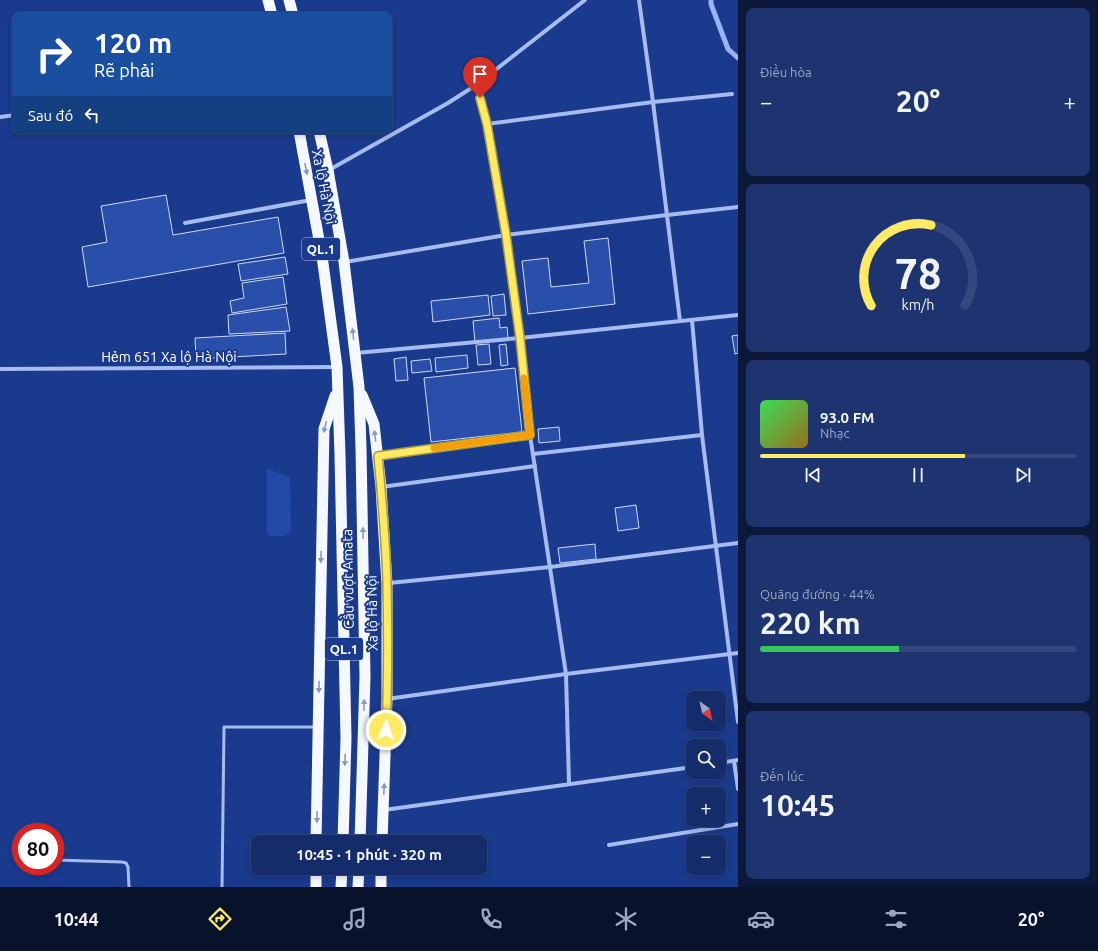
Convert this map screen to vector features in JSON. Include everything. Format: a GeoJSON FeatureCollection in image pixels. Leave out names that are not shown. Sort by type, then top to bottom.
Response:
{"type":"FeatureCollection","features":[{"type":"Feature","properties":{"kind":"highway"},"geometry":{"type":"LineString","coordinates":[[268,0],[271,12]]}},
{"type":"Feature","properties":{"kind":"highway"},"geometry":{"type":"LineString","coordinates":[[290,0],[292,12]]}},
{"type":"Feature","properties":{"kind":"highway","name":"Xa lộ Hà Nội"},"geometry":{"type":"LineString","coordinates":[[300,134],[322,256],[337,367],[338,390]]}},
{"type":"Feature","properties":{"kind":"highway"},"geometry":{"type":"LineString","coordinates":[[320,134],[328,170],[344,262],[359,387]]}},
{"type":"Feature","properties":{"kind":"highway","name":"Xa lộ Hà Nội"},"geometry":{"type":"LineString","coordinates":[[359,387],[374,424],[381,487],[387,584],[387,699],[382,835]]}},
{"type":"Feature","properties":{"kind":"highway","name":"Cầu vượt Amata"},"geometry":{"type":"LineString","coordinates":[[359,387],[365,677],[360,835]]}},
{"type":"Feature","properties":{"kind":"highway"},"geometry":{"type":"LineString","coordinates":[[316,835],[324,429],[338,390]]}},
{"type":"Feature","properties":{"kind":"highway","name":"Cầu vượt Amata"},"geometry":{"type":"LineString","coordinates":[[338,390],[346,738],[342,835]]}},
{"type":"Feature","properties":{"kind":"highway"},"geometry":{"type":"LineString","coordinates":[[316,875],[316,887]]}},
{"type":"Feature","properties":{"kind":"highway"},"geometry":{"type":"LineString","coordinates":[[341,887],[342,875]]}},
{"type":"Feature","properties":{"kind":"highway"},"geometry":{"type":"LineString","coordinates":[[358,887],[359,875]]}},
{"type":"Feature","properties":{"kind":"highway"},"geometry":{"type":"LineString","coordinates":[[381,875],[381,887]]}},
{"type":"Feature","properties":{"kind":"street"},"geometry":{"type":"LineString","coordinates":[[328,170],[448,103],[476,85],[585,0]]}},
{"type":"Feature","properties":{"kind":"street"},"geometry":{"type":"LineString","coordinates":[[639,0],[680,321]]}},
{"type":"Feature","properties":{"kind":"street"},"geometry":{"type":"LineString","coordinates":[[476,85],[487,124],[506,235],[520,338],[530,435],[566,674],[569,783]]}},
{"type":"Feature","properties":{"kind":"street"},"geometry":{"type":"LineString","coordinates":[[487,124],[653,102],[732,94]]}},
{"type":"Feature","properties":{"kind":"street"},"geometry":{"type":"LineString","coordinates":[[0,117],[12,115]]}},
{"type":"Feature","properties":{"kind":"street"},"geometry":{"type":"LineString","coordinates":[[185,223],[312,200]]}},
{"type":"Feature","properties":{"kind":"street"},"geometry":{"type":"LineString","coordinates":[[344,262],[506,235],[738,207]]}},
{"type":"Feature","properties":{"kind":"street"},"geometry":{"type":"LineString","coordinates":[[355,354],[738,315]]}},
{"type":"Feature","properties":{"kind":"street"},"geometry":{"type":"LineString","coordinates":[[692,320],[702,435],[738,722]]}},
{"type":"Feature","properties":{"kind":"street","name":"Hẻm 651 Xa lộ Hà Nội"},"geometry":{"type":"LineString","coordinates":[[0,369],[337,367]]}},
{"type":"Feature","properties":{"kind":"street"},"geometry":{"type":"LineString","coordinates":[[378,456],[530,435]]}},
{"type":"Feature","properties":{"kind":"street"},"geometry":{"type":"LineString","coordinates":[[533,454],[702,435]]}},
{"type":"Feature","properties":{"kind":"street"},"geometry":{"type":"LineString","coordinates":[[381,487],[535,466]]}},
{"type":"Feature","properties":{"kind":"street"},"geometry":{"type":"LineString","coordinates":[[387,584],[550,567],[738,543]]}},
{"type":"Feature","properties":{"kind":"street"},"geometry":{"type":"LineString","coordinates":[[387,699],[566,674],[738,653]]}},
{"type":"Feature","properties":{"kind":"street"},"geometry":{"type":"LineString","coordinates":[[726,762],[736,761],[738,789]]}},
{"type":"Feature","properties":{"kind":"street"},"geometry":{"type":"LineString","coordinates":[[384,810],[569,783],[686,768]]}},
{"type":"Feature","properties":{"kind":"street"},"geometry":{"type":"LineString","coordinates":[[608,845],[738,824]]}},
{"type":"Feature","properties":{"kind":"lane"},"geometry":{"type":"LineString","coordinates":[[222,887],[224,727],[318,727]]}},
{"type":"Feature","properties":{"kind":"lane"},"geometry":{"type":"LineString","coordinates":[[64,860],[126,863],[128,867],[129,887]]}},
{"type":"Feature","properties":{"kind":"shaded area"},"geometry":{"type":"Polygon","coordinates":[[[267,469],[290,477],[291,532],[285,536],[269,536],[267,532],[267,469]]]}},
{"type":"Feature","properties":{"kind":"building"},"geometry":{"type":"Polygon","coordinates":[[[166,195],[173,235],[278,217],[284,253],[88,287],[82,247],[107,242],[101,206],[166,195]]]}},
{"type":"Feature","properties":{"kind":"building"},"geometry":{"type":"Polygon","coordinates":[[[608,238],[615,304],[528,314],[522,261],[548,258],[551,287],[589,283],[584,241],[608,238]]]}},
{"type":"Feature","properties":{"kind":"building"},"geometry":{"type":"Polygon","coordinates":[[[285,257],[288,274],[241,281],[238,264],[285,257]]]}},
{"type":"Feature","properties":{"kind":"building"},"geometry":{"type":"Polygon","coordinates":[[[283,277],[287,304],[232,313],[230,301],[244,298],[242,283],[283,277]]]}},
{"type":"Feature","properties":{"kind":"building"},"geometry":{"type":"Polygon","coordinates":[[[504,294],[506,315],[493,316],[491,296],[504,294]]]}},
{"type":"Feature","properties":{"kind":"building"},"geometry":{"type":"Polygon","coordinates":[[[488,295],[490,315],[433,322],[431,301],[488,295]]]}},
{"type":"Feature","properties":{"kind":"building"},"geometry":{"type":"Polygon","coordinates":[[[286,307],[290,331],[229,334],[228,315],[286,307]]]}},
{"type":"Feature","properties":{"kind":"building"},"geometry":{"type":"Polygon","coordinates":[[[499,318],[500,328],[507,327],[508,338],[475,342],[473,321],[499,318]]]}},
{"type":"Feature","properties":{"kind":"building"},"geometry":{"type":"Polygon","coordinates":[[[285,333],[286,354],[196,359],[195,338],[285,333]]]}},
{"type":"Feature","properties":{"kind":"building"},"geometry":{"type":"Polygon","coordinates":[[[738,335],[738,353],[735,354],[732,336],[738,335]]]}},
{"type":"Feature","properties":{"kind":"building"},"geometry":{"type":"Polygon","coordinates":[[[489,344],[491,364],[478,365],[476,345],[489,344]]]}},
{"type":"Feature","properties":{"kind":"building"},"geometry":{"type":"Polygon","coordinates":[[[506,344],[508,365],[501,366],[499,345],[506,344]]]}},
{"type":"Feature","properties":{"kind":"building"},"geometry":{"type":"Polygon","coordinates":[[[467,355],[468,368],[436,372],[435,358],[467,355]]]}},
{"type":"Feature","properties":{"kind":"building"},"geometry":{"type":"Polygon","coordinates":[[[406,357],[408,380],[396,381],[394,359],[406,357]]]}},
{"type":"Feature","properties":{"kind":"building"},"geometry":{"type":"Polygon","coordinates":[[[430,359],[432,371],[412,373],[411,361],[430,359]]]}},
{"type":"Feature","properties":{"kind":"building"},"geometry":{"type":"Polygon","coordinates":[[[515,368],[522,432],[431,442],[424,378],[515,368]]]}},
{"type":"Feature","properties":{"kind":"building"},"geometry":{"type":"Polygon","coordinates":[[[559,427],[560,441],[539,443],[538,429],[559,427]]]}},
{"type":"Feature","properties":{"kind":"building"},"geometry":{"type":"Polygon","coordinates":[[[636,505],[639,528],[618,531],[615,508],[636,505]]]}},
{"type":"Feature","properties":{"kind":"building"},"geometry":{"type":"Polygon","coordinates":[[[595,544],[596,559],[560,563],[558,548],[595,544]]]}},
{"type":"Feature","properties":{"kind":"waterway"},"geometry":{"type":"LineString","coordinates":[[711,0],[711,4],[728,49],[738,58]]}},
{"type":"Feature","properties":{"kind":"slow traffic"},"geometry":{"type":"LineString","coordinates":[[434,448],[530,435],[524,378]]}},
{"type":"Feature","properties":{"kind":"route"},"geometry":{"type":"LineString","coordinates":[[386,730],[387,584],[378,456],[530,435],[520,338],[506,235],[487,124],[480,98]]}}]}
